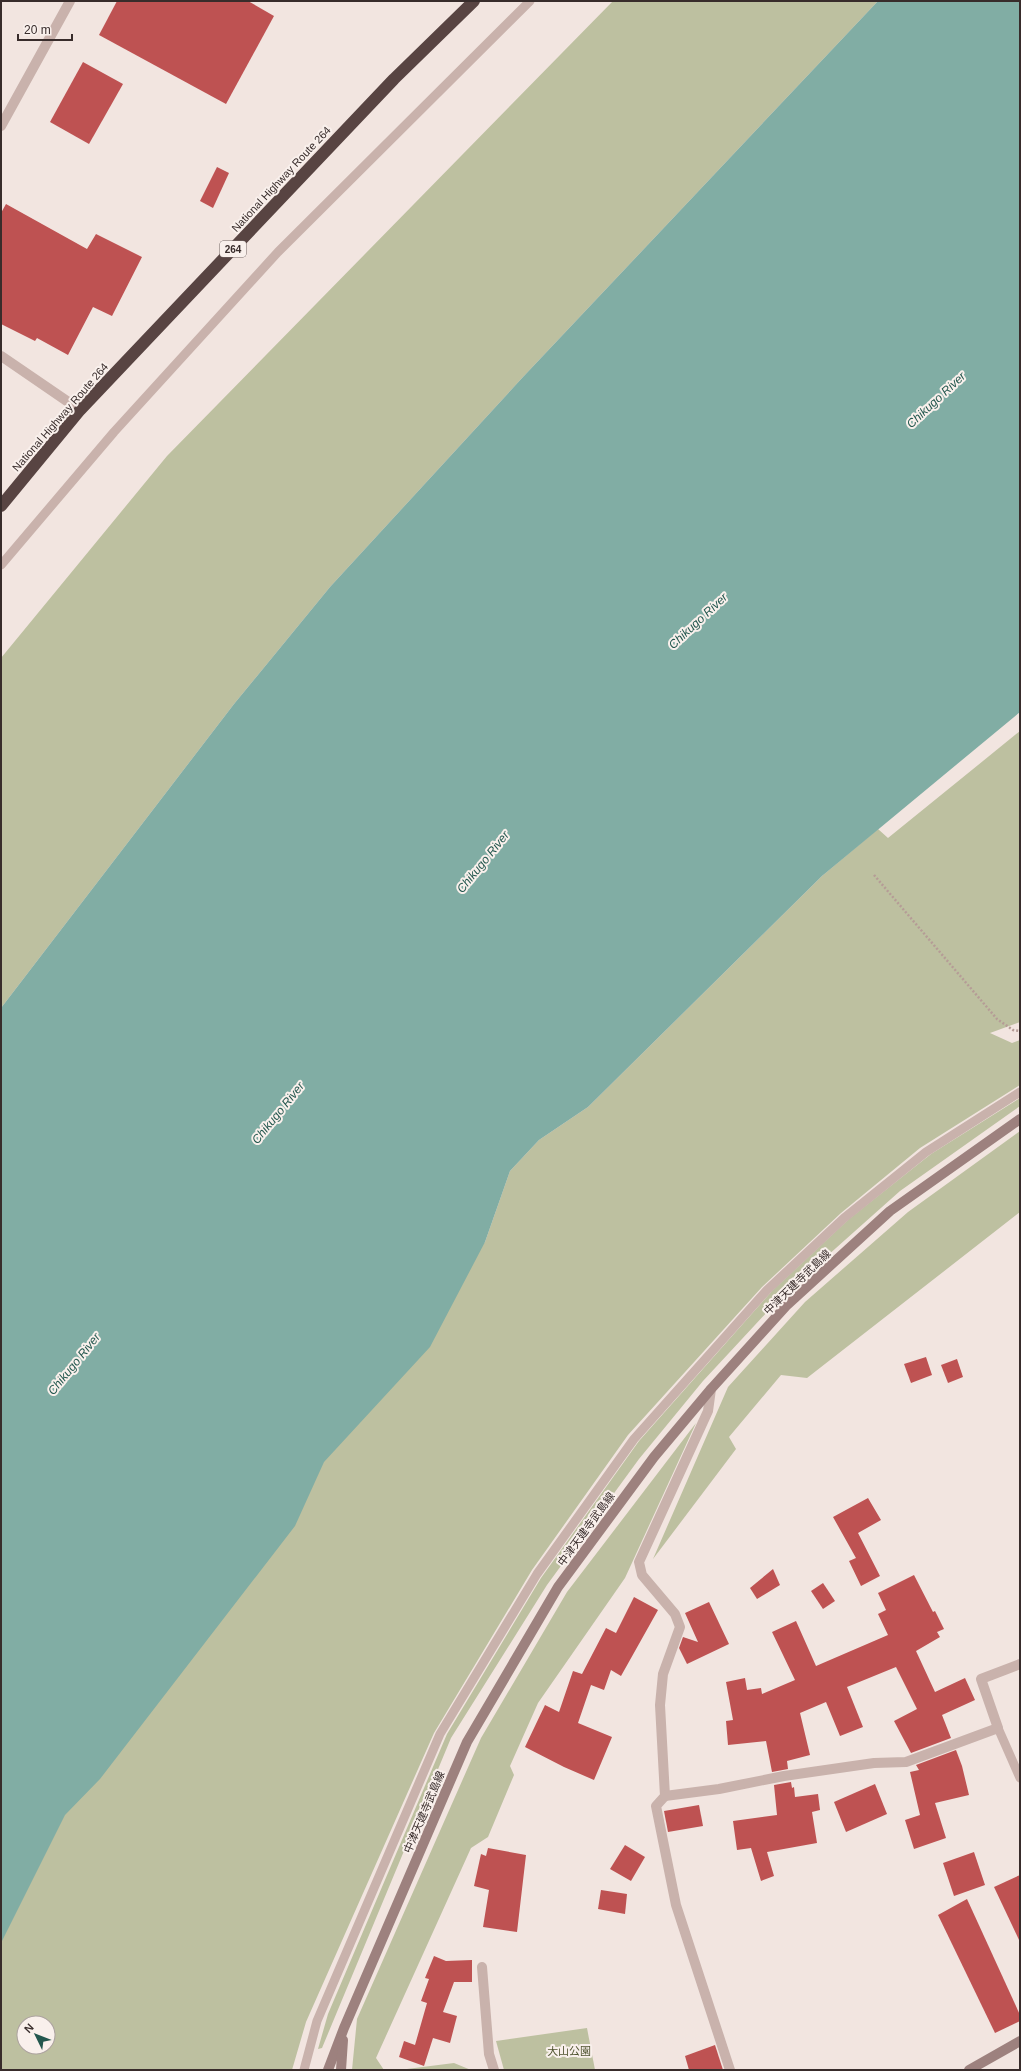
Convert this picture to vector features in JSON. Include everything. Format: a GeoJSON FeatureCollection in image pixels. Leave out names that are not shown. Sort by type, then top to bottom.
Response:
{"type":"FeatureCollection","features":[{"type":"Feature","properties":{"kind":"highway","name":"National Highway Route 264"},"geometry":{"type":"LineString","coordinates":[[1,506],[80,410],[394,79],[474,1]]}},
{"type":"Feature","properties":{"kind":"main road","name":"中津天建寺武島線"},"geometry":{"type":"LineString","coordinates":[[328,2070],[344,2028],[467,1742],[558,1588],[654,1457],[711,1389],[787,1305],[890,1211],[1020,1119]]}},
{"type":"Feature","properties":{"kind":"main road"},"geometry":{"type":"LineString","coordinates":[[341,2070],[344,2028]]}},
{"type":"Feature","properties":{"kind":"main road"},"geometry":{"type":"LineString","coordinates":[[969,2070],[1020,2041]]}},
{"type":"Feature","properties":{"kind":"street"},"geometry":{"type":"LineString","coordinates":[[1,126],[70,1]]}},
{"type":"Feature","properties":{"kind":"street"},"geometry":{"type":"LineString","coordinates":[[1,356],[80,410]]}},
{"type":"Feature","properties":{"kind":"street"},"geometry":{"type":"LineString","coordinates":[[665,1796],[660,1705],[662,1674],[680,1627],[675,1614],[642,1575],[639,1562],[708,1411],[711,1389]]}},
{"type":"Feature","properties":{"kind":"street"},"geometry":{"type":"LineString","coordinates":[[730,2070],[676,1904],[656,1806],[665,1796],[719,1789],[791,1775],[874,1763],[906,1762],[998,1728],[981,1679],[1020,1664]]}},
{"type":"Feature","properties":{"kind":"street"},"geometry":{"type":"LineString","coordinates":[[482,1967],[489,2054],[494,2070]]}},
{"type":"Feature","properties":{"kind":"lane"},"geometry":{"type":"LineString","coordinates":[[1,565],[114,432],[278,252],[530,1]]}},
{"type":"Feature","properties":{"kind":"lane"},"geometry":{"type":"LineString","coordinates":[[304,2070],[317,2020],[440,1734],[537,1574],[634,1439],[767,1290],[844,1218],[926,1152],[1020,1092]]}},
{"type":"Feature","properties":{"kind":"lane"},"geometry":{"type":"LineString","coordinates":[[998,1728],[1020,1778]]}},
{"type":"Feature","properties":{"kind":"path"},"geometry":{"type":"LineString","coordinates":[[874,875],[997,1019],[1013,1030],[1020,1030]]}},
{"type":"Feature","properties":{"kind":"green space"},"geometry":{"type":"Polygon","coordinates":[[[613,1],[878,1],[523,377],[330,587],[234,704],[1,1008],[1,658],[167,456],[613,1]]]}},
{"type":"Feature","properties":{"kind":"green space"},"geometry":{"type":"Polygon","coordinates":[[[1020,731],[1020,1022],[990,1033],[1012,1043],[1020,1040],[1020,1085],[920,1148],[841,1213],[762,1287],[628,1435],[532,1570],[434,1733],[306,2022],[292,2070],[1,2070],[1,1922],[48,1801],[317,1419],[485,1242],[510,1171],[539,1140],[588,1107],[822,876],[878,829],[888,838],[1020,731]]]}},
{"type":"Feature","properties":{"kind":"green space"},"geometry":{"type":"Polygon","coordinates":[[[1020,1098],[1020,1106],[900,1191],[781,1297],[703,1381],[639,1459],[547,1585],[451,1738],[322,2048],[318,2049],[328,2014],[447,1734],[541,1578],[639,1441],[772,1291],[849,1219],[931,1154],[1020,1098]]]}},
{"type":"Feature","properties":{"kind":"green space"},"geometry":{"type":"Polygon","coordinates":[[[1020,1131],[1020,1212],[807,1378],[781,1375],[729,1437],[736,1449],[653,1559],[728,1387],[805,1302],[908,1212],[1020,1131]]]}},
{"type":"Feature","properties":{"kind":"green space"},"geometry":{"type":"Polygon","coordinates":[[[696,1423],[625,1578],[538,1703],[510,1766],[514,1775],[488,1837],[471,1848],[376,2058],[384,2070],[352,2070],[357,2019],[481,1738],[567,1592],[696,1423]]]}},
{"type":"Feature","properties":{"kind":"green space","name":"大山公園"},"geometry":{"type":"Polygon","coordinates":[[[587,2028],[595,2070],[504,2070],[496,2041],[587,2028]]]}},
{"type":"Feature","properties":{"kind":"green space"},"geometry":{"type":"Polygon","coordinates":[[[454,2063],[471,2070],[399,2070],[454,2063]]]}},
{"type":"Feature","properties":{"kind":"water","name":"Chikugo River"},"geometry":{"type":"Polygon","coordinates":[[[878,1],[1020,1],[1020,712],[822,876],[588,1107],[539,1140],[510,1171],[485,1242],[430,1347],[324,1462],[295,1526],[100,1779],[65,1815],[1,1943],[1,1008],[234,704],[330,587],[523,377],[878,1]]]}},
{"type":"Feature","properties":{"kind":"building"},"geometry":{"type":"Polygon","coordinates":[[[117,1],[248,1],[274,16],[226,104],[99,35],[117,1]]]}},
{"type":"Feature","properties":{"kind":"building"},"geometry":{"type":"Polygon","coordinates":[[[83,62],[123,84],[89,144],[50,122],[83,62]]]}},
{"type":"Feature","properties":{"kind":"building"},"geometry":{"type":"Polygon","coordinates":[[[217,167],[229,173],[213,208],[200,201],[217,167]]]}},
{"type":"Feature","properties":{"kind":"building"},"geometry":{"type":"Polygon","coordinates":[[[6,204],[87,249],[96,234],[142,257],[112,316],[93,307],[68,355],[37,338],[35,341],[1,324],[1,213],[6,204]]]}},
{"type":"Feature","properties":{"kind":"building"},"geometry":{"type":"Polygon","coordinates":[[[926,1357],[932,1375],[911,1383],[904,1364],[926,1357]]]}},
{"type":"Feature","properties":{"kind":"building"},"geometry":{"type":"Polygon","coordinates":[[[957,1359],[963,1377],[948,1383],[941,1365],[957,1359]]]}},
{"type":"Feature","properties":{"kind":"building"},"geometry":{"type":"Polygon","coordinates":[[[868,1498],[881,1520],[858,1533],[880,1576],[861,1586],[849,1561],[856,1558],[833,1517],[868,1498]]]}},
{"type":"Feature","properties":{"kind":"building"},"geometry":{"type":"Polygon","coordinates":[[[773,1569],[780,1585],[757,1599],[750,1588],[773,1569]]]}},
{"type":"Feature","properties":{"kind":"building"},"geometry":{"type":"Polygon","coordinates":[[[914,1575],[933,1612],[935,1611],[944,1629],[937,1632],[940,1637],[916,1651],[935,1692],[965,1678],[975,1700],[942,1715],[951,1738],[911,1753],[894,1721],[917,1709],[896,1667],[847,1687],[863,1727],[840,1736],[826,1702],[800,1713],[810,1755],[787,1761],[788,1769],[772,1772],[766,1741],[728,1745],[726,1721],[733,1720],[726,1682],[745,1678],[747,1690],[761,1688],[762,1694],[795,1680],[772,1632],[796,1621],[816,1666],[888,1635],[878,1614],[886,1610],[878,1593],[914,1575]]]}},
{"type":"Feature","properties":{"kind":"building"},"geometry":{"type":"Polygon","coordinates":[[[823,1583],[835,1601],[823,1609],[811,1591],[823,1583]]]}},
{"type":"Feature","properties":{"kind":"building"},"geometry":{"type":"Polygon","coordinates":[[[634,1597],[658,1610],[621,1676],[611,1670],[604,1690],[591,1685],[578,1723],[612,1737],[594,1780],[564,1767],[525,1747],[545,1705],[559,1712],[573,1671],[582,1674],[606,1628],[616,1633],[634,1597]]]}},
{"type":"Feature","properties":{"kind":"building"},"geometry":{"type":"Polygon","coordinates":[[[709,1602],[729,1644],[687,1664],[679,1648],[683,1637],[698,1642],[685,1613],[709,1602]]]}},
{"type":"Feature","properties":{"kind":"building"},"geometry":{"type":"Polygon","coordinates":[[[956,1750],[962,1766],[969,1795],[935,1803],[946,1838],[914,1849],[905,1820],[920,1815],[910,1772],[919,1770],[916,1765],[956,1750]]]}},
{"type":"Feature","properties":{"kind":"building"},"geometry":{"type":"Polygon","coordinates":[[[791,1782],[792,1788],[794,1787],[795,1797],[818,1794],[820,1810],[812,1812],[817,1843],[767,1852],[774,1876],[761,1881],[751,1848],[737,1850],[733,1821],[777,1815],[774,1785],[791,1782]]]}},
{"type":"Feature","properties":{"kind":"building"},"geometry":{"type":"Polygon","coordinates":[[[875,1784],[887,1814],[846,1832],[834,1802],[875,1784]]]}},
{"type":"Feature","properties":{"kind":"building"},"geometry":{"type":"Polygon","coordinates":[[[699,1805],[703,1826],[668,1832],[664,1811],[699,1805]]]}},
{"type":"Feature","properties":{"kind":"building"},"geometry":{"type":"Polygon","coordinates":[[[625,1845],[645,1857],[631,1881],[610,1869],[625,1845]]]}},
{"type":"Feature","properties":{"kind":"building"},"geometry":{"type":"Polygon","coordinates":[[[488,1848],[526,1855],[517,1932],[483,1927],[489,1890],[474,1886],[481,1854],[486,1856],[488,1848]]]}},
{"type":"Feature","properties":{"kind":"building"},"geometry":{"type":"Polygon","coordinates":[[[974,1852],[985,1885],[954,1896],[943,1863],[974,1852]]]}},
{"type":"Feature","properties":{"kind":"building"},"geometry":{"type":"Polygon","coordinates":[[[1020,1875],[1020,1942],[994,1887],[1020,1875]]]}},
{"type":"Feature","properties":{"kind":"building"},"geometry":{"type":"Polygon","coordinates":[[[601,1890],[627,1894],[625,1914],[598,1909],[601,1890]]]}},
{"type":"Feature","properties":{"kind":"building"},"geometry":{"type":"Polygon","coordinates":[[[967,1899],[1020,2015],[1020,2021],[995,2033],[938,1915],[967,1899]]]}},
{"type":"Feature","properties":{"kind":"building"},"geometry":{"type":"Polygon","coordinates":[[[434,1956],[446,1961],[472,1960],[472,1982],[454,1982],[443,2012],[457,2016],[450,2043],[433,2038],[424,2066],[399,2057],[404,2041],[415,2045],[427,2003],[421,2001],[429,1979],[425,1978],[434,1956]]]}},
{"type":"Feature","properties":{"kind":"building"},"geometry":{"type":"Polygon","coordinates":[[[715,2045],[723,2070],[689,2070],[685,2056],[715,2045]]]}}]}
